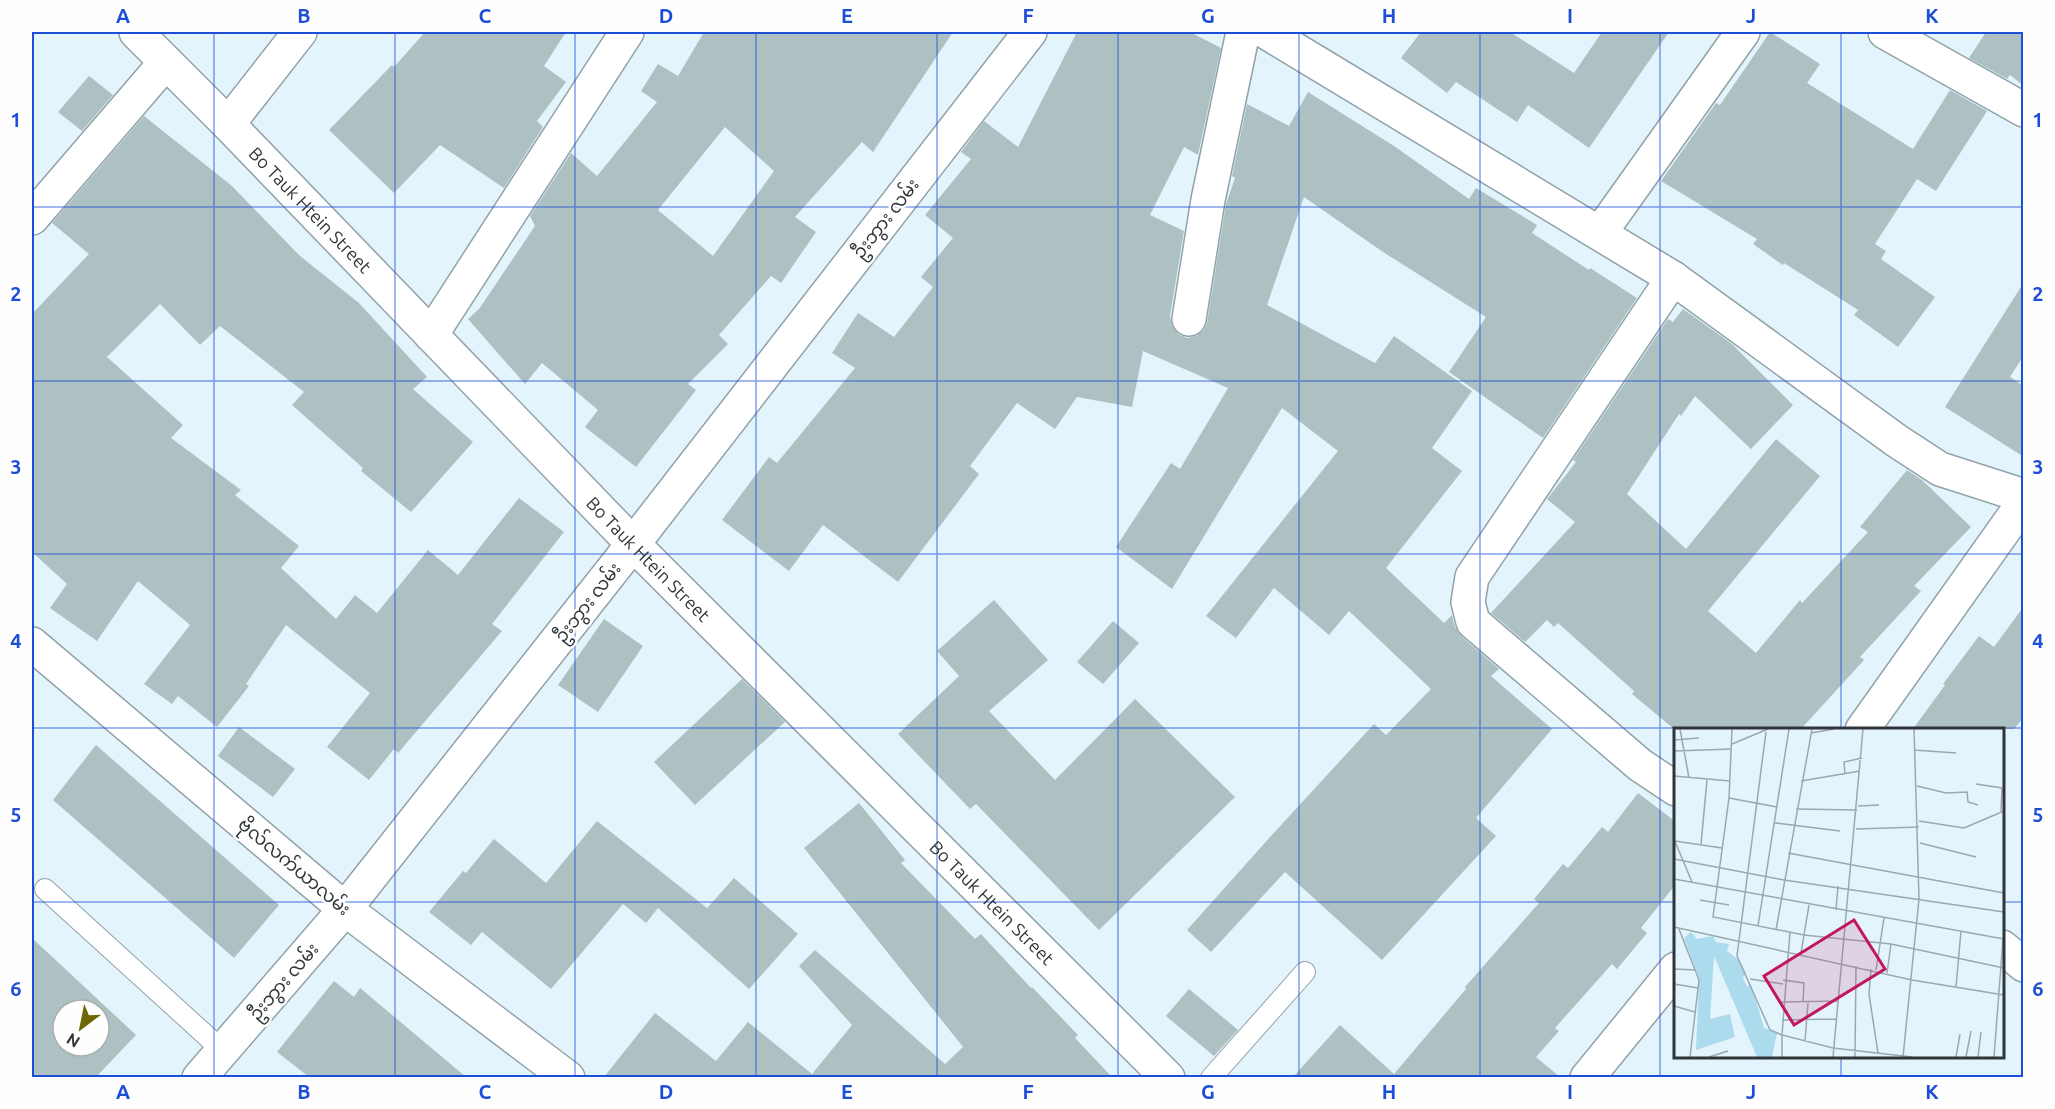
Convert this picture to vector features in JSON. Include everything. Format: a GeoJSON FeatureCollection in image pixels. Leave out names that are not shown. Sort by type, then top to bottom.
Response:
{"type":"FeatureCollection","features":[{"type":"Feature","properties":{"kind":"street","name":"Bo Tauk Htein Street"},"geometry":{"type":"LineString","coordinates":[[136,32],[228,124],[633,544],[1168,1077]]}},
{"type":"Feature","properties":{"kind":"street"},"geometry":{"type":"LineString","coordinates":[[228,124],[300,32]]}},
{"type":"Feature","properties":{"kind":"street"},"geometry":{"type":"LineString","coordinates":[[431,335],[627,32]]}},
{"type":"Feature","properties":{"kind":"street","name":"ဦးဘွား လမ်း"},"geometry":{"type":"LineString","coordinates":[[200,1077],[345,909],[633,544],[1030,32]]}},
{"type":"Feature","properties":{"kind":"street"},"geometry":{"type":"LineString","coordinates":[[1189,319],[1208,200],[1243,32]]}},
{"type":"Feature","properties":{"kind":"street"},"geometry":{"type":"LineString","coordinates":[[1266,32],[1673,278],[1897,441],[1940,469],[2024,496]]}},
{"type":"Feature","properties":{"kind":"street"},"geometry":{"type":"LineString","coordinates":[[1600,233],[1743,32]]}},
{"type":"Feature","properties":{"kind":"street"},"geometry":{"type":"LineString","coordinates":[[1885,32],[2024,110]]}},
{"type":"Feature","properties":{"kind":"street"},"geometry":{"type":"LineString","coordinates":[[32,218],[166,62]]}},
{"type":"Feature","properties":{"kind":"street"},"geometry":{"type":"LineString","coordinates":[[1673,278],[1472,577],[1468,602],[1473,622],[1640,765],[1674,788]]}},
{"type":"Feature","properties":{"kind":"street"},"geometry":{"type":"LineString","coordinates":[[1863,728],[2024,502]]}},
{"type":"Feature","properties":{"kind":"street","name":"ဗိုလ်လက်ယာလမ်း"},"geometry":{"type":"LineString","coordinates":[[32,644],[345,909],[568,1077]]}},
{"type":"Feature","properties":{"kind":"street"},"geometry":{"type":"LineString","coordinates":[[2004,948],[2024,965]]}},
{"type":"Feature","properties":{"kind":"street"},"geometry":{"type":"LineString","coordinates":[[1587,1077],[1674,971]]}},
{"type":"Feature","properties":{"kind":"lane"},"geometry":{"type":"LineString","coordinates":[[45,889],[222,1050]]}},
{"type":"Feature","properties":{"kind":"lane"},"geometry":{"type":"LineString","coordinates":[[1211,1077],[1305,972]]}},
{"type":"Feature","properties":{"kind":"building"},"geometry":{"type":"Polygon","coordinates":[[[425,32],[566,32],[544,66],[566,82],[537,121],[543,127],[504,188],[440,145],[394,193],[329,130],[392,65],[394,67],[425,32]]]}},
{"type":"Feature","properties":{"kind":"building"},"geometry":{"type":"Polygon","coordinates":[[[704,32],[953,32],[873,152],[862,142],[795,217],[816,232],[781,283],[771,276],[719,335],[728,344],[688,384],[696,390],[636,467],[585,427],[598,410],[542,363],[525,384],[468,319],[479,309],[535,226],[530,216],[571,153],[597,176],[657,102],[641,91],[658,64],[678,76],[704,32]],[[725,127],[658,210],[713,256],[774,171],[725,127]]]}},
{"type":"Feature","properties":{"kind":"building"},"geometry":{"type":"Polygon","coordinates":[[[1077,32],[1190,32],[1221,48],[1198,155],[1184,147],[1150,215],[1184,231],[1170,316],[1172,326],[1178,334],[1187,338],[1196,336],[1204,330],[1207,323],[1226,204],[1235,178],[1232,176],[1247,104],[1289,126],[1308,92],[1394,146],[1469,199],[1476,188],[1537,225],[1532,233],[1637,298],[1543,438],[1449,372],[1486,317],[1383,252],[1304,197],[1267,305],[1375,363],[1394,336],[1472,391],[1432,448],[1462,471],[1386,568],[1444,623],[1452,615],[1455,627],[1461,636],[1499,669],[1491,676],[1552,729],[1476,818],[1496,836],[1382,960],[1285,872],[1211,952],[1187,930],[1374,724],[1386,735],[1431,689],[1349,611],[1329,635],[1274,588],[1236,638],[1206,616],[1338,451],[1282,408],[1172,589],[1116,547],[1171,463],[1180,469],[1228,388],[1143,351],[1132,407],[1077,397],[1055,429],[1017,403],[970,466],[979,474],[898,582],[823,525],[789,571],[722,520],[769,457],[777,463],[855,368],[832,353],[858,313],[894,337],[933,287],[921,277],[953,238],[925,215],[971,159],[961,152],[984,121],[1018,147],[1077,32]]]}},
{"type":"Feature","properties":{"kind":"building"},"geometry":{"type":"Polygon","coordinates":[[[1421,32],[1510,32],[1574,73],[1602,32],[1669,32],[1589,148],[1528,105],[1517,122],[1456,82],[1447,93],[1401,58],[1421,32]]]}},
{"type":"Feature","properties":{"kind":"building"},"geometry":{"type":"Polygon","coordinates":[[[1770,32],[1820,64],[1807,83],[1913,149],[1950,90],[1987,111],[1936,191],[1917,179],[1875,244],[1886,251],[1881,259],[1935,297],[1898,347],[1854,315],[1858,310],[1784,263],[1783,265],[1753,244],[1757,239],[1661,181],[1716,103],[1720,105],[1770,32]]]}},
{"type":"Feature","properties":{"kind":"building"},"geometry":{"type":"Polygon","coordinates":[[[1986,32],[2024,32],[2024,86],[2010,75],[2007,79],[1969,58],[1986,32]]]}},
{"type":"Feature","properties":{"kind":"building"},"geometry":{"type":"Polygon","coordinates":[[[89,76],[113,95],[82,131],[58,112],[89,76]]]}},
{"type":"Feature","properties":{"kind":"building"},"geometry":{"type":"Polygon","coordinates":[[[144,116],[232,186],[300,256],[359,303],[427,377],[413,389],[473,442],[411,512],[361,471],[363,468],[292,405],[304,392],[220,326],[200,345],[160,304],[107,357],[183,425],[171,438],[241,490],[235,495],[299,546],[281,568],[336,619],[355,595],[377,613],[428,550],[458,575],[519,498],[564,532],[492,624],[502,631],[398,753],[394,749],[369,780],[327,747],[370,693],[286,625],[246,684],[249,686],[217,727],[178,696],[172,704],[144,684],[190,625],[138,581],[97,641],[50,608],[67,584],[32,552],[32,314],[89,254],[52,223],[144,116]]]}},
{"type":"Feature","properties":{"kind":"building"},"geometry":{"type":"Polygon","coordinates":[[[2024,282],[2024,355],[2010,377],[2024,386],[2024,457],[1945,407],[2024,282]]]}},
{"type":"Feature","properties":{"kind":"building"},"geometry":{"type":"Polygon","coordinates":[[[1683,309],[1732,344],[1793,405],[1751,449],[1695,396],[1681,416],[1679,414],[1627,494],[1686,549],[1776,439],[1820,476],[1708,611],[1756,653],[1800,600],[1802,603],[1868,532],[1860,527],[1907,470],[1922,480],[1971,527],[1914,586],[1921,591],[1860,657],[1864,660],[1802,728],[1674,729],[1632,694],[1634,691],[1558,623],[1554,627],[1547,620],[1525,642],[1491,613],[1575,522],[1547,499],[1576,462],[1573,460],[1668,319],[1673,322],[1683,309]]]}},
{"type":"Feature","properties":{"kind":"building"},"geometry":{"type":"Polygon","coordinates":[[[994,600],[1048,660],[989,711],[1055,780],[1135,699],[1235,797],[1099,930],[976,804],[970,809],[898,734],[959,676],[937,651],[994,600]]]}},
{"type":"Feature","properties":{"kind":"building"},"geometry":{"type":"Polygon","coordinates":[[[2024,606],[2024,717],[2014,729],[1914,728],[1979,636],[1994,647],[2024,606]]]}},
{"type":"Feature","properties":{"kind":"building"},"geometry":{"type":"Polygon","coordinates":[[[604,619],[643,646],[598,712],[558,685],[604,619]]]}},
{"type":"Feature","properties":{"kind":"building"},"geometry":{"type":"Polygon","coordinates":[[[1113,621],[1139,643],[1103,684],[1077,662],[1113,621]]]}},
{"type":"Feature","properties":{"kind":"building"},"geometry":{"type":"Polygon","coordinates":[[[742,679],[785,722],[695,805],[654,762],[742,679]]]}},
{"type":"Feature","properties":{"kind":"building"},"geometry":{"type":"Polygon","coordinates":[[[239,727],[295,769],[273,797],[218,756],[239,727]]]}},
{"type":"Feature","properties":{"kind":"building"},"geometry":{"type":"Polygon","coordinates":[[[96,745],[279,905],[234,958],[53,800],[96,745]]]}},
{"type":"Feature","properties":{"kind":"building"},"geometry":{"type":"Polygon","coordinates":[[[1638,793],[1674,820],[1674,887],[1641,928],[1647,933],[1617,969],[1612,964],[1555,1028],[1559,1031],[1536,1057],[1560,1077],[1293,1077],[1340,1025],[1394,1074],[1466,989],[1465,987],[1539,903],[1534,899],[1563,864],[1568,868],[1602,827],[1608,832],[1638,793]]]}},
{"type":"Feature","properties":{"kind":"building"},"geometry":{"type":"Polygon","coordinates":[[[859,803],[905,860],[901,863],[975,939],[981,934],[1078,1035],[1075,1038],[1112,1077],[604,1077],[655,1013],[716,1061],[748,1022],[812,1074],[852,1025],[799,966],[815,950],[945,1064],[963,1047],[804,848],[859,803]]]}},
{"type":"Feature","properties":{"kind":"building"},"geometry":{"type":"Polygon","coordinates":[[[597,821],[707,908],[734,878],[798,934],[749,989],[658,908],[646,923],[623,904],[551,989],[482,932],[471,945],[429,912],[463,871],[466,873],[494,839],[546,883],[597,821]]]}},
{"type":"Feature","properties":{"kind":"building"},"geometry":{"type":"Polygon","coordinates":[[[32,938],[96,998],[51,998],[51,1058],[111,1058],[111,1012],[136,1035],[96,1077],[32,1077],[32,938]]]}},
{"type":"Feature","properties":{"kind":"building"},"geometry":{"type":"Polygon","coordinates":[[[334,981],[354,997],[360,988],[466,1077],[309,1077],[277,1052],[334,981]]]}},
{"type":"Feature","properties":{"kind":"building"},"geometry":{"type":"Polygon","coordinates":[[[1189,989],[1238,1030],[1214,1056],[1166,1016],[1189,989]]]}}]}
